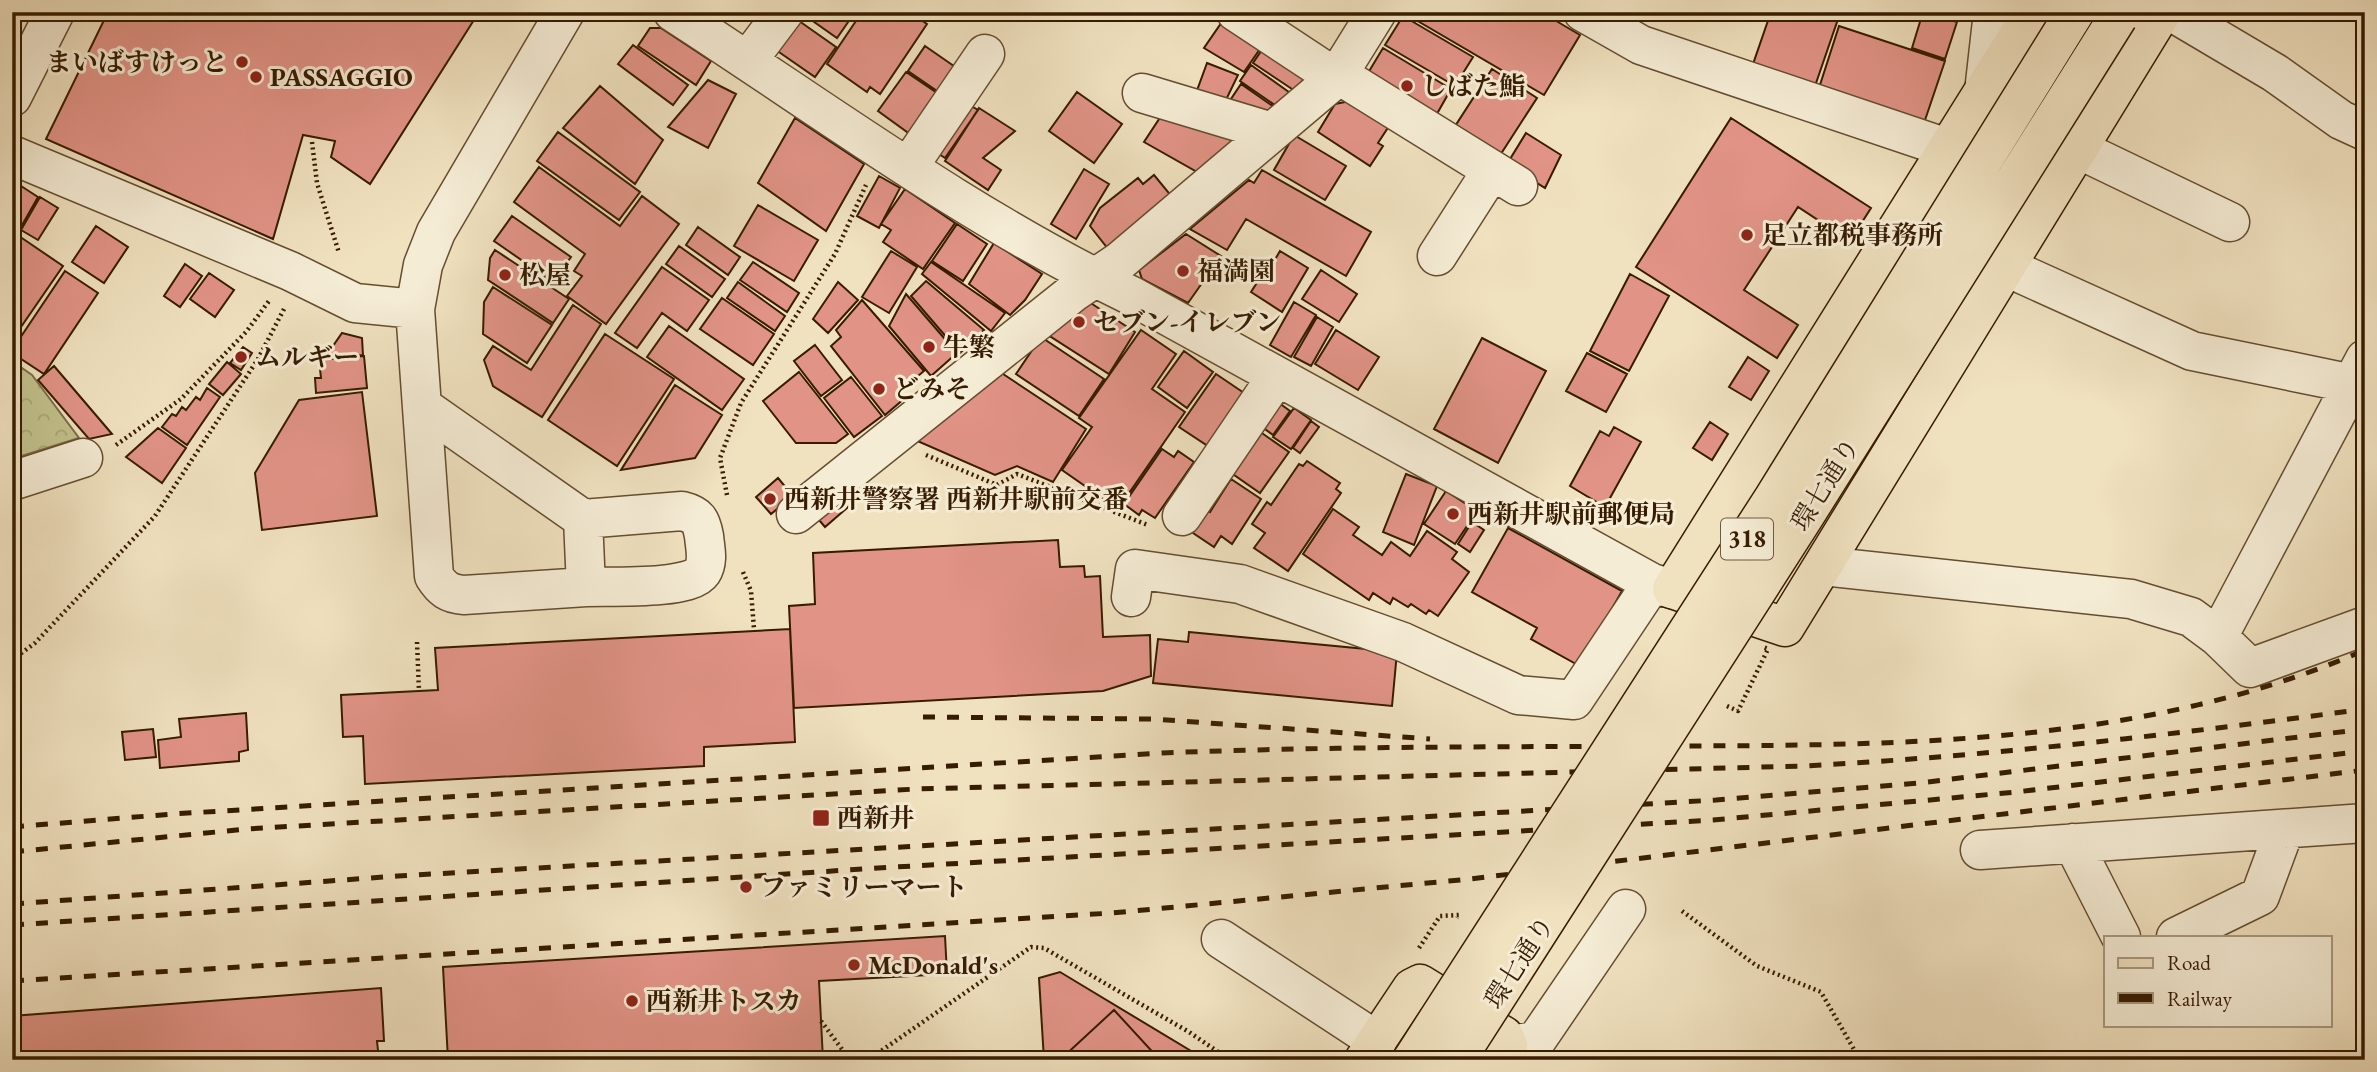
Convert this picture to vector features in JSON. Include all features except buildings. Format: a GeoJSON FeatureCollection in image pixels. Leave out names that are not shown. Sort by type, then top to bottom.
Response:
{"type":"FeatureCollection","features":[{"type":"Feature","properties":{"kind":"main road"},"geometry":{"type":"LineString","coordinates":[[2033,12],[1984,92],[1662,586],[1786,627],[2004,265],[2162,12]]}},
{"type":"Feature","properties":{"kind":"main road","name":"環七通り"},"geometry":{"type":"LineString","coordinates":[[1412,1060],[1773,499],[2075,12]]}},
{"type":"Feature","properties":{"kind":"main road","name":"環七通り"},"geometry":{"type":"LineString","coordinates":[[1456,1060],[1797,529],[2120,15]]}},
{"type":"Feature","properties":{"kind":"main road"},"geometry":{"type":"LineString","coordinates":[[1371,1050],[1412,988],[1420,984],[1504,1036],[1506,1052]]}},
{"type":"Feature","properties":{"kind":"street"},"geometry":{"type":"LineString","coordinates":[[12,97],[55,12]]}},
{"type":"Feature","properties":{"kind":"street"},"geometry":{"type":"LineString","coordinates":[[422,407],[583,519],[682,510],[694,513],[702,521],[707,561],[701,575],[684,583],[464,595],[452,594],[440,586],[434,576],[415,309],[423,265],[436,232],[565,12]]}},
{"type":"Feature","properties":{"kind":"street"},"geometry":{"type":"LineString","coordinates":[[673,12],[998,224],[1662,586],[1574,700],[1518,695],[1403,642],[1240,584],[1135,569],[1131,597]]}},
{"type":"Feature","properties":{"kind":"street"},"geometry":{"type":"LineString","coordinates":[[748,60],[784,12]]}},
{"type":"Feature","properties":{"kind":"street"},"geometry":{"type":"LineString","coordinates":[[1236,12],[1505,178],[1437,256]]}},
{"type":"Feature","properties":{"kind":"street"},"geometry":{"type":"LineString","coordinates":[[796,514],[1094,277],[1120,261],[1337,76],[1377,12]]}},
{"type":"Feature","properties":{"kind":"street"},"geometry":{"type":"LineString","coordinates":[[1583,12],[1641,45],[1947,148]]}},
{"type":"Feature","properties":{"kind":"street"},"geometry":{"type":"LineString","coordinates":[[1984,92],[1993,12]]}},
{"type":"Feature","properties":{"kind":"street"},"geometry":{"type":"LineString","coordinates":[[2172,12],[2275,73],[2341,120],[2365,131]]}},
{"type":"Feature","properties":{"kind":"street"},"geometry":{"type":"LineString","coordinates":[[895,158],[985,54]]}},
{"type":"Feature","properties":{"kind":"street"},"geometry":{"type":"LineString","coordinates":[[1142,93],[1272,132]]}},
{"type":"Feature","properties":{"kind":"street"},"geometry":{"type":"LineString","coordinates":[[2076,148],[2230,222]]}},
{"type":"Feature","properties":{"kind":"street"},"geometry":{"type":"LineString","coordinates":[[12,155],[288,288],[351,301],[415,309]]}},
{"type":"Feature","properties":{"kind":"street"},"geometry":{"type":"LineString","coordinates":[[2004,265],[2192,351],[2359,372],[2218,637]]}},
{"type":"Feature","properties":{"kind":"street"},"geometry":{"type":"LineString","coordinates":[[1166,521],[1277,376]]}},
{"type":"Feature","properties":{"kind":"street"},"geometry":{"type":"LineString","coordinates":[[12,481],[83,458]]}},
{"type":"Feature","properties":{"kind":"street"},"geometry":{"type":"LineString","coordinates":[[583,519],[586,587]]}},
{"type":"Feature","properties":{"kind":"street"},"geometry":{"type":"LineString","coordinates":[[1823,566],[2131,599],[2191,617],[2218,637],[2250,668],[2365,626]]}},
{"type":"Feature","properties":{"kind":"street"},"geometry":{"type":"LineString","coordinates":[[1980,850],[2284,831],[2365,823]]}},
{"type":"Feature","properties":{"kind":"street"},"geometry":{"type":"LineString","coordinates":[[2178,936],[2260,896],[2284,831]]}},
{"type":"Feature","properties":{"kind":"street"},"geometry":{"type":"LineString","coordinates":[[2073,843],[2120,936]]}},
{"type":"Feature","properties":{"kind":"street"},"geometry":{"type":"LineString","coordinates":[[1506,1052],[1536,1041],[1626,909]]}},
{"type":"Feature","properties":{"kind":"street"},"geometry":{"type":"LineString","coordinates":[[1221,939],[1371,1050]]}},
{"type":"Feature","properties":{"kind":"path"},"geometry":{"type":"LineString","coordinates":[[312,142],[317,183],[346,273],[351,301]]}},
{"type":"Feature","properties":{"kind":"path"},"geometry":{"type":"LineString","coordinates":[[722,471],[720,458],[741,403],[895,158]]}},
{"type":"Feature","properties":{"kind":"path"},"geometry":{"type":"LineString","coordinates":[[83,458],[107,452],[181,399],[288,288]]}},
{"type":"Feature","properties":{"kind":"path"},"geometry":{"type":"LineString","coordinates":[[12,660],[35,643],[155,516],[258,359],[288,288]]}},
{"type":"Feature","properties":{"kind":"path"},"geometry":{"type":"LineString","coordinates":[[890,439],[996,485],[1017,474],[1166,521]]}},
{"type":"Feature","properties":{"kind":"path"},"geometry":{"type":"LineString","coordinates":[[751,591],[754,629]]}},
{"type":"Feature","properties":{"kind":"path"},"geometry":{"type":"LineString","coordinates":[[417,642],[419,691]]}},
{"type":"Feature","properties":{"kind":"path"},"geometry":{"type":"LineString","coordinates":[[1682,911],[1757,966],[1821,992],[1860,1060]]}},
{"type":"Feature","properties":{"kind":"path"},"geometry":{"type":"LineString","coordinates":[[1415,954],[1440,916],[1459,915],[1453,924]]}},
{"type":"Feature","properties":{"kind":"path"},"geometry":{"type":"LineString","coordinates":[[868,1060],[1031,947],[1044,948],[1189,1032],[1230,1060]]}},
{"type":"Feature","properties":{"kind":"path"},"geometry":{"type":"LineString","coordinates":[[821,1021],[850,1060]]}},
{"type":"Feature","properties":{"kind":"green space"},"geometry":{"type":"Polygon","coordinates":[[[12,361],[32,375],[79,438],[12,459],[12,361]]]}},
{"type":"Feature","properties":{"kind":"railway"},"geometry":{"type":"LineString","coordinates":[[12,827],[173,814],[1162,753],[1359,748],[1859,744],[1946,740],[2117,721],[2201,704],[2284,681],[2365,650]]}},
{"type":"Feature","properties":{"kind":"railway"},"geometry":{"type":"LineString","coordinates":[[12,852],[247,829],[916,789],[1804,766],[2085,743],[2365,709]]}},
{"type":"Feature","properties":{"kind":"railway"},"geometry":{"type":"LineString","coordinates":[[923,717],[1153,719],[1430,739]]}},
{"type":"Feature","properties":{"kind":"railway"},"geometry":{"type":"LineString","coordinates":[[12,904],[398,876],[1716,800],[1919,783],[2365,729]]}},
{"type":"Feature","properties":{"kind":"railway"},"geometry":{"type":"LineString","coordinates":[[12,925],[878,868],[1713,820],[2016,792],[2365,751]]}},
{"type":"Feature","properties":{"kind":"railway"},"geometry":{"type":"LineString","coordinates":[[12,981],[1112,913],[1470,879],[2365,770]]}},
{"type":"Feature","properties":{"kind":"place","name":"まいばすけっと"},"geometry":{"type":"Point","coordinates":[242,62]}},
{"type":"Feature","properties":{"kind":"place","name":"PASSAGGIO"},"geometry":{"type":"Point","coordinates":[256,77]}},
{"type":"Feature","properties":{"kind":"place","name":"しばた鮨"},"geometry":{"type":"Point","coordinates":[1407,86]}},
{"type":"Feature","properties":{"kind":"place","name":"足立都税事務所"},"geometry":{"type":"Point","coordinates":[1747,235]}},
{"type":"Feature","properties":{"kind":"place","name":"福満園"},"geometry":{"type":"Point","coordinates":[1183,271]}},
{"type":"Feature","properties":{"kind":"place","name":"松屋"},"geometry":{"type":"Point","coordinates":[505,275]}},
{"type":"Feature","properties":{"kind":"place","name":"セブン-イレブン"},"geometry":{"type":"Point","coordinates":[1079,322]}},
{"type":"Feature","properties":{"kind":"place","name":"牛繁"},"geometry":{"type":"Point","coordinates":[929,347]}},
{"type":"Feature","properties":{"kind":"place","name":"ムルギー"},"geometry":{"type":"Point","coordinates":[241,357]}},
{"type":"Feature","properties":{"kind":"place","name":"どみそ"},"geometry":{"type":"Point","coordinates":[879,389]}},
{"type":"Feature","properties":{"kind":"place","name":"西新井警察署 西新井駅前交番"},"geometry":{"type":"Point","coordinates":[770,499]}},
{"type":"Feature","properties":{"kind":"place","name":"西新井駅前郵便局"},"geometry":{"type":"Point","coordinates":[1453,514]}},
{"type":"Feature","properties":{"kind":"place","name":"西新井"},"geometry":{"type":"Point","coordinates":[821,818]}},
{"type":"Feature","properties":{"kind":"place","name":"ファミリーマート"},"geometry":{"type":"Point","coordinates":[746,887]}},
{"type":"Feature","properties":{"kind":"place","name":"McDonald's"},"geometry":{"type":"Point","coordinates":[854,965]}},
{"type":"Feature","properties":{"kind":"place","name":"西新井トスカ"},"geometry":{"type":"Point","coordinates":[632,1001]}}]}
